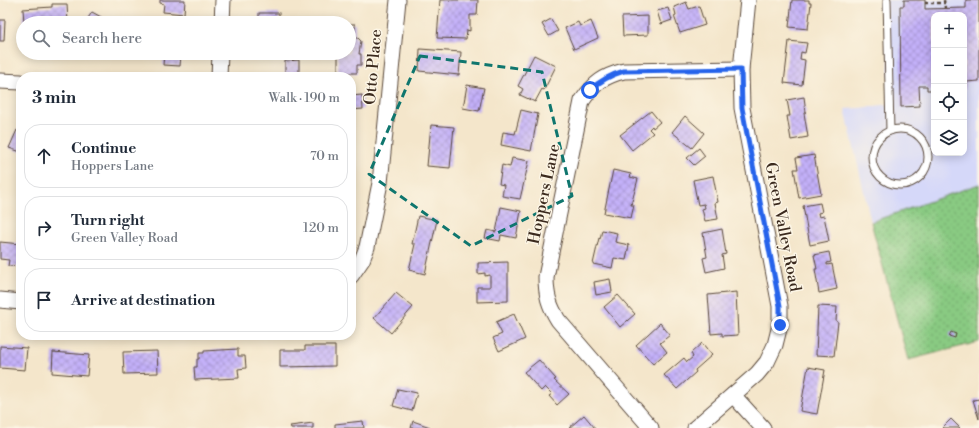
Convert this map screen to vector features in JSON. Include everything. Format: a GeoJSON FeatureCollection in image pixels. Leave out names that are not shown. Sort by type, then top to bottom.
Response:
{"type":"FeatureCollection","features":[{"type":"Feature","properties":{"kind":"street"},"geometry":{"type":"LineString","coordinates":[[222,16],[223,0]]}},
{"type":"Feature","properties":{"kind":"street","name":"Otto Place"},"geometry":{"type":"LineString","coordinates":[[356,269],[362,260],[367,247],[380,183],[398,0]]}},
{"type":"Feature","properties":{"kind":"street","name":"Green Valley Road"},"geometry":{"type":"LineString","coordinates":[[695,428],[758,374],[768,362],[775,345],[780,325],[780,306],[742,108],[741,69],[748,0]]}},
{"type":"Feature","properties":{"kind":"street"},"geometry":{"type":"LineString","coordinates":[[219,72],[220,60]]}},
{"type":"Feature","properties":{"kind":"street","name":"Hoppers Lane"},"geometry":{"type":"LineString","coordinates":[[651,428],[558,320],[551,308],[546,293],[546,277],[582,101],[599,81],[612,74],[624,71],[741,69]]}},
{"type":"Feature","properties":{"kind":"street"},"geometry":{"type":"LineString","coordinates":[[0,81],[16,82]]}},
{"type":"Feature","properties":{"kind":"street"},"geometry":{"type":"LineString","coordinates":[[0,300],[16,302]]}},
{"type":"Feature","properties":{"kind":"street"},"geometry":{"type":"LineString","coordinates":[[733,395],[763,428]]}},
{"type":"Feature","properties":{"kind":"lane"},"geometry":{"type":"LineString","coordinates":[[888,0],[890,131]]}},
{"type":"Feature","properties":{"kind":"lane"},"geometry":{"type":"LineString","coordinates":[[890,131],[910,131],[918,136],[924,143],[928,152],[928,161],[925,170],[919,178],[911,183],[902,185],[893,184],[884,180],[878,174],[873,165],[872,156],[875,146],[880,138],[890,131]]}},
{"type":"Feature","properties":{"kind":"path"},"geometry":{"type":"LineString","coordinates":[[926,2],[944,1],[945,8]]}},
{"type":"Feature","properties":{"kind":"highlighted area"},"geometry":{"type":"Polygon","coordinates":[[[420,56],[542,72],[572,196],[471,246],[369,174],[420,56]]]}},
{"type":"Feature","properties":{"kind":"shaded area"},"geometry":{"type":"Polygon","coordinates":[[[886,0],[979,0],[979,184],[871,222],[845,109],[890,104],[886,0]]]}},
{"type":"Feature","properties":{"kind":"green space"},"geometry":{"type":"Polygon","coordinates":[[[979,184],[979,342],[908,360],[871,222],[979,184]]]}},
{"type":"Feature","properties":{"kind":"building"},"geometry":{"type":"Polygon","coordinates":[[[160,0],[185,0],[184,14],[163,12],[164,4],[160,3],[160,0]]]}},
{"type":"Feature","properties":{"kind":"building"},"geometry":{"type":"Polygon","coordinates":[[[440,0],[478,0],[477,15],[470,15],[470,31],[467,30],[466,39],[437,38],[440,0]]]}},
{"type":"Feature","properties":{"kind":"building"},"geometry":{"type":"Polygon","coordinates":[[[792,0],[809,0],[809,3],[811,3],[808,29],[789,27],[792,0]]]}},
{"type":"Feature","properties":{"kind":"building"},"geometry":{"type":"Polygon","coordinates":[[[904,0],[925,0],[925,9],[966,8],[966,0],[979,0],[979,81],[967,82],[967,12],[931,12],[931,90],[927,90],[927,86],[919,86],[920,106],[901,107],[900,6],[904,6],[904,0]]]}},
{"type":"Feature","properties":{"kind":"building"},"geometry":{"type":"Polygon","coordinates":[[[686,2],[689,9],[699,6],[705,25],[680,33],[674,16],[676,15],[674,7],[686,2]]]}},
{"type":"Feature","properties":{"kind":"building"},"geometry":{"type":"Polygon","coordinates":[[[52,4],[67,4],[68,16],[24,16],[23,9],[52,7],[52,4]]]}},
{"type":"Feature","properties":{"kind":"building"},"geometry":{"type":"Polygon","coordinates":[[[668,8],[672,20],[661,24],[657,11],[668,8]]]}},
{"type":"Feature","properties":{"kind":"building"},"geometry":{"type":"Polygon","coordinates":[[[92,12],[99,16],[89,16],[92,12]]]}},
{"type":"Feature","properties":{"kind":"building"},"geometry":{"type":"Polygon","coordinates":[[[259,13],[279,13],[279,16],[259,16],[259,13]]]}},
{"type":"Feature","properties":{"kind":"building"},"geometry":{"type":"Polygon","coordinates":[[[648,16],[648,35],[623,36],[622,17],[648,16]]]}},
{"type":"Feature","properties":{"kind":"building"},"geometry":{"type":"Polygon","coordinates":[[[551,19],[558,31],[549,36],[542,24],[551,19]]]}},
{"type":"Feature","properties":{"kind":"building"},"geometry":{"type":"Polygon","coordinates":[[[0,20],[5,20],[4,41],[0,41],[0,20]]]}},
{"type":"Feature","properties":{"kind":"building"},"geometry":{"type":"Polygon","coordinates":[[[591,21],[598,38],[574,49],[565,28],[578,22],[580,26],[591,21]]]}},
{"type":"Feature","properties":{"kind":"building"},"geometry":{"type":"Polygon","coordinates":[[[356,38],[358,38],[361,41],[359,54],[361,54],[361,65],[357,65],[357,73],[338,72],[338,60],[356,60],[356,38]]]}},
{"type":"Feature","properties":{"kind":"building"},"geometry":{"type":"Polygon","coordinates":[[[789,41],[807,43],[805,53],[801,52],[800,59],[805,60],[802,85],[784,83],[789,41]]]}},
{"type":"Feature","properties":{"kind":"building"},"geometry":{"type":"Polygon","coordinates":[[[420,49],[461,52],[459,75],[419,71],[420,49]]]}},
{"type":"Feature","properties":{"kind":"building"},"geometry":{"type":"Polygon","coordinates":[[[534,55],[556,66],[544,90],[542,89],[535,102],[520,95],[523,89],[518,86],[534,55]]]}},
{"type":"Feature","properties":{"kind":"building"},"geometry":{"type":"Polygon","coordinates":[[[163,60],[180,60],[180,66],[163,65],[163,60]]]}},
{"type":"Feature","properties":{"kind":"building"},"geometry":{"type":"Polygon","coordinates":[[[299,60],[299,72],[285,72],[285,61],[299,60]]]}},
{"type":"Feature","properties":{"kind":"building"},"geometry":{"type":"Polygon","coordinates":[[[467,85],[484,88],[479,111],[463,108],[467,85]]]}},
{"type":"Feature","properties":{"kind":"building"},"geometry":{"type":"Polygon","coordinates":[[[362,95],[363,109],[356,110],[356,96],[362,95]]]}},
{"type":"Feature","properties":{"kind":"building"},"geometry":{"type":"Polygon","coordinates":[[[804,97],[806,112],[804,113],[808,137],[791,140],[787,116],[790,116],[787,100],[804,97]]]}},
{"type":"Feature","properties":{"kind":"building"},"geometry":{"type":"Polygon","coordinates":[[[521,110],[538,114],[531,151],[501,145],[503,132],[515,134],[521,110]]]}},
{"type":"Feature","properties":{"kind":"building"},"geometry":{"type":"Polygon","coordinates":[[[651,111],[660,122],[653,128],[652,126],[649,129],[653,133],[632,150],[620,135],[651,111]]]}},
{"type":"Feature","properties":{"kind":"building"},"geometry":{"type":"Polygon","coordinates":[[[685,116],[704,133],[692,148],[672,132],[685,116]]]}},
{"type":"Feature","properties":{"kind":"building"},"geometry":{"type":"Polygon","coordinates":[[[431,125],[454,127],[450,168],[427,166],[431,125]]]}},
{"type":"Feature","properties":{"kind":"building"},"geometry":{"type":"Polygon","coordinates":[[[16,132],[16,150],[9,148],[16,132]]]}},
{"type":"Feature","properties":{"kind":"building"},"geometry":{"type":"Polygon","coordinates":[[[699,148],[705,156],[694,165],[687,158],[699,148]]]}},
{"type":"Feature","properties":{"kind":"building"},"geometry":{"type":"Polygon","coordinates":[[[814,155],[821,194],[799,198],[794,169],[798,169],[796,158],[814,155]]]}},
{"type":"Feature","properties":{"kind":"building"},"geometry":{"type":"Polygon","coordinates":[[[512,158],[529,161],[520,199],[502,196],[504,185],[499,184],[502,165],[510,167],[512,158]]]}},
{"type":"Feature","properties":{"kind":"building"},"geometry":{"type":"Polygon","coordinates":[[[613,170],[631,174],[630,177],[638,179],[631,205],[634,205],[631,218],[604,213],[613,170]]]}},
{"type":"Feature","properties":{"kind":"building"},"geometry":{"type":"Polygon","coordinates":[[[713,176],[718,202],[715,203],[718,219],[705,221],[702,209],[705,208],[704,204],[698,205],[693,180],[713,176]]]}},
{"type":"Feature","properties":{"kind":"building"},"geometry":{"type":"Polygon","coordinates":[[[820,203],[822,212],[818,213],[819,217],[824,216],[829,241],[810,245],[803,206],[820,203]]]}},
{"type":"Feature","properties":{"kind":"building"},"geometry":{"type":"Polygon","coordinates":[[[501,207],[521,211],[516,238],[501,235],[500,241],[485,238],[487,230],[496,232],[501,207]]]}},
{"type":"Feature","properties":{"kind":"building"},"geometry":{"type":"Polygon","coordinates":[[[418,216],[437,220],[425,274],[409,270],[415,244],[412,244],[418,216]]]}},
{"type":"Feature","properties":{"kind":"building"},"geometry":{"type":"Polygon","coordinates":[[[722,229],[726,254],[722,255],[724,268],[706,272],[703,258],[707,257],[703,233],[722,229]]]}},
{"type":"Feature","properties":{"kind":"building"},"geometry":{"type":"Polygon","coordinates":[[[602,230],[617,233],[615,242],[629,245],[626,260],[614,258],[612,268],[593,264],[602,230]]]}},
{"type":"Feature","properties":{"kind":"building"},"geometry":{"type":"Polygon","coordinates":[[[0,242],[16,244],[16,267],[8,266],[9,260],[0,259],[0,242]]]}},
{"type":"Feature","properties":{"kind":"building"},"geometry":{"type":"Polygon","coordinates":[[[829,252],[831,262],[827,263],[827,265],[832,264],[837,289],[819,293],[814,255],[829,252]]]}},
{"type":"Feature","properties":{"kind":"building"},"geometry":{"type":"Polygon","coordinates":[[[508,262],[508,301],[477,302],[477,287],[490,287],[490,275],[485,276],[485,273],[478,274],[478,263],[508,262]]]}},
{"type":"Feature","properties":{"kind":"building"},"geometry":{"type":"Polygon","coordinates":[[[610,279],[612,292],[596,295],[594,282],[610,279]]]}},
{"type":"Feature","properties":{"kind":"building"},"geometry":{"type":"Polygon","coordinates":[[[736,292],[738,335],[722,336],[722,333],[711,334],[708,295],[736,292]]]}},
{"type":"Feature","properties":{"kind":"building"},"geometry":{"type":"Polygon","coordinates":[[[396,293],[413,307],[391,333],[374,318],[396,293]]]}},
{"type":"Feature","properties":{"kind":"building"},"geometry":{"type":"Polygon","coordinates":[[[618,295],[635,314],[620,327],[604,307],[618,295]]]}},
{"type":"Feature","properties":{"kind":"building"},"geometry":{"type":"Polygon","coordinates":[[[818,306],[837,307],[836,321],[838,322],[834,356],[816,355],[818,306]]]}},
{"type":"Feature","properties":{"kind":"building"},"geometry":{"type":"Polygon","coordinates":[[[514,314],[525,339],[499,351],[493,338],[502,334],[496,322],[514,314]]]}},
{"type":"Feature","properties":{"kind":"building"},"geometry":{"type":"Polygon","coordinates":[[[660,323],[670,335],[660,343],[667,352],[653,364],[636,345],[660,323]]]}},
{"type":"Feature","properties":{"kind":"building"},"geometry":{"type":"Polygon","coordinates":[[[951,332],[956,334],[955,338],[949,336],[951,332]]]}},
{"type":"Feature","properties":{"kind":"building"},"geometry":{"type":"Polygon","coordinates":[[[702,343],[712,355],[677,389],[664,375],[684,358],[687,362],[693,357],[691,353],[702,343]]]}},
{"type":"Feature","properties":{"kind":"building"},"geometry":{"type":"Polygon","coordinates":[[[0,346],[27,348],[25,370],[0,368],[0,346]]]}},
{"type":"Feature","properties":{"kind":"building"},"geometry":{"type":"Polygon","coordinates":[[[305,346],[335,346],[335,366],[280,367],[280,350],[305,350],[305,346]]]}},
{"type":"Feature","properties":{"kind":"building"},"geometry":{"type":"Polygon","coordinates":[[[238,349],[238,356],[245,356],[246,368],[238,369],[239,378],[195,380],[194,367],[197,367],[199,353],[204,353],[204,351],[238,349]]]}},
{"type":"Feature","properties":{"kind":"building"},"geometry":{"type":"Polygon","coordinates":[[[157,351],[158,373],[124,374],[123,352],[157,351]]]}},
{"type":"Feature","properties":{"kind":"building"},"geometry":{"type":"Polygon","coordinates":[[[53,352],[89,355],[87,376],[52,373],[53,352]]]}},
{"type":"Feature","properties":{"kind":"building"},"geometry":{"type":"Polygon","coordinates":[[[539,360],[556,379],[554,380],[569,394],[557,405],[549,396],[552,394],[545,387],[541,391],[524,372],[539,360]]]}},
{"type":"Feature","properties":{"kind":"building"},"geometry":{"type":"Polygon","coordinates":[[[808,367],[825,370],[817,414],[800,411],[808,367]]]}},
{"type":"Feature","properties":{"kind":"building"},"geometry":{"type":"Polygon","coordinates":[[[398,389],[417,393],[412,411],[393,406],[398,389]]]}},
{"type":"Feature","properties":{"kind":"building"},"geometry":{"type":"Polygon","coordinates":[[[979,399],[979,419],[973,400],[979,399]]]}},
{"type":"Feature","properties":{"kind":"building"},"geometry":{"type":"Polygon","coordinates":[[[584,415],[595,428],[569,428],[584,415]]]}},
{"type":"Feature","properties":{"kind":"building"},"geometry":{"type":"Polygon","coordinates":[[[951,419],[960,428],[942,428],[951,419]]]}},
{"type":"Feature","properties":{"kind":"building"},"geometry":{"type":"Polygon","coordinates":[[[363,421],[364,428],[335,428],[335,424],[363,421]]]}},
{"type":"Feature","properties":{"kind":"building"},"geometry":{"type":"Polygon","coordinates":[[[413,421],[430,427],[411,428],[413,421]]]}},
{"type":"Feature","properties":{"kind":"building"},"geometry":{"type":"Polygon","coordinates":[[[313,423],[313,428],[291,428],[290,426],[313,423]]]}},
{"type":"Feature","properties":{"kind":"route"},"geometry":{"type":"LineString","coordinates":[[590,90],[599,81],[612,74],[624,71],[741,69],[742,108],[780,306],[780,325]]}}]}
